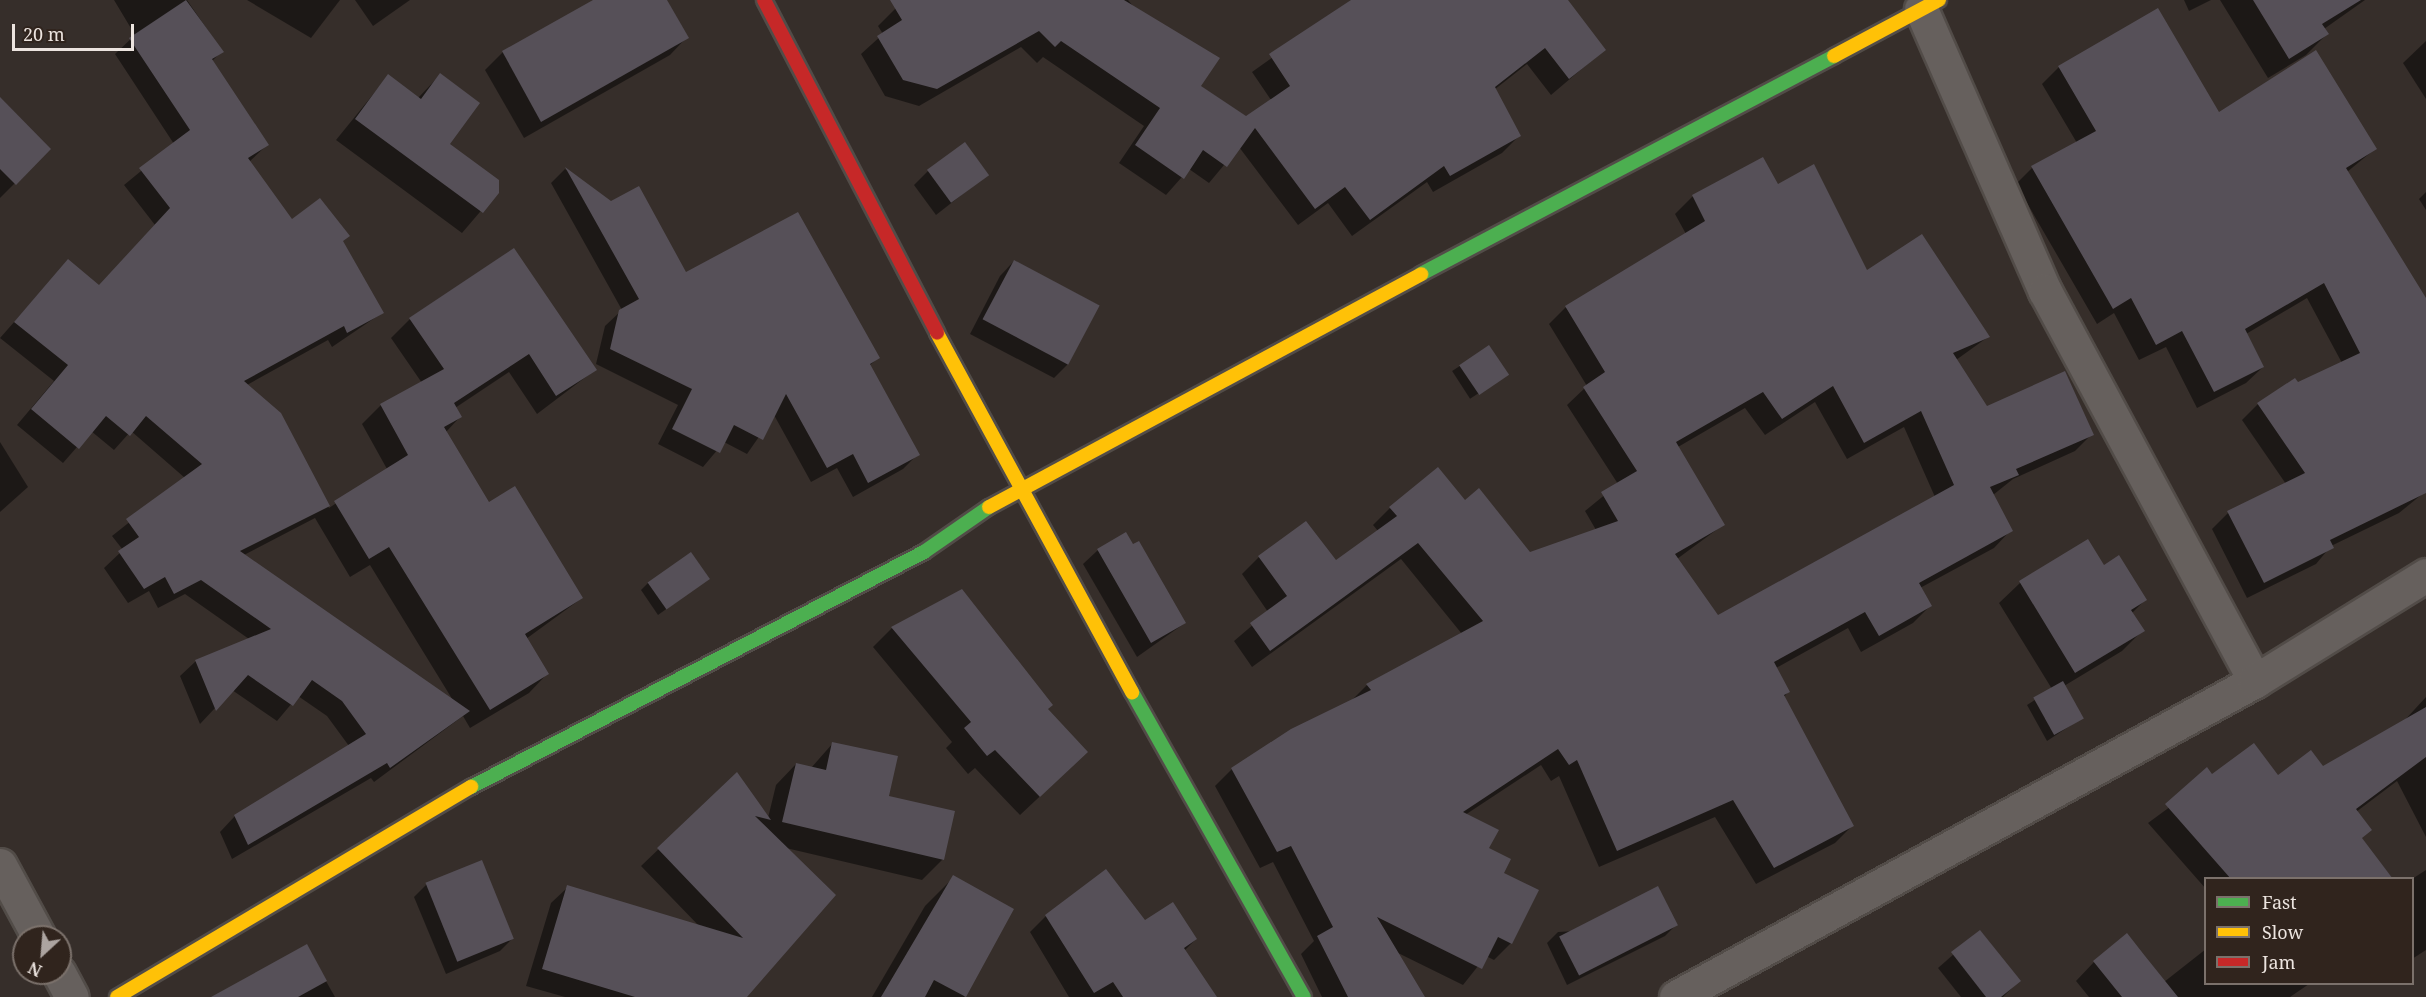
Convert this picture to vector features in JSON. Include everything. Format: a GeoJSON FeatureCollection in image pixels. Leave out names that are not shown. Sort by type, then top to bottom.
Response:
{"type":"FeatureCollection","features":[{"type":"Feature","properties":{"kind":"street"},"geometry":{"type":"LineString","coordinates":[[764,0],[1017,488],[1304,997]]}},
{"type":"Feature","properties":{"kind":"street"},"geometry":{"type":"LineString","coordinates":[[117,997],[476,783],[924,552],[1017,488],[1930,5],[2045,291],[2255,681]]}},
{"type":"Feature","properties":{"kind":"street"},"geometry":{"type":"LineString","coordinates":[[1676,997],[2255,681],[2426,575]]}},
{"type":"Feature","properties":{"kind":"street"},"geometry":{"type":"LineString","coordinates":[[0,865],[32,925]]}},
{"type":"Feature","properties":{"kind":"building"},"geometry":{"type":"Polygon","coordinates":[[[186,0],[224,52],[212,59],[269,145],[248,158],[292,219],[320,198],[350,236],[343,241],[384,313],[347,333],[344,326],[244,381],[281,413],[330,506],[240,551],[470,711],[390,768],[387,763],[248,845],[234,815],[366,734],[342,701],[312,680],[293,706],[248,675],[216,711],[195,660],[271,629],[201,580],[174,594],[165,577],[144,589],[118,551],[139,537],[126,519],[202,464],[146,416],[130,436],[106,416],[79,449],[31,409],[68,365],[14,322],[68,259],[99,285],[170,208],[139,168],[190,130],[129,38],[186,0]]]}},
{"type":"Feature","properties":{"kind":"building"},"geometry":{"type":"Polygon","coordinates":[[[593,0],[667,0],[689,38],[541,122],[502,51],[593,0]]]}},
{"type":"Feature","properties":{"kind":"building"},"geometry":{"type":"Polygon","coordinates":[[[890,0],[1124,0],[1220,58],[1201,86],[1246,116],[1290,86],[1269,54],[1351,0],[1568,0],[1606,50],[1569,79],[1545,48],[1495,87],[1521,136],[1450,176],[1444,166],[1370,220],[1345,187],[1315,209],[1255,128],[1227,167],[1203,150],[1184,179],[1135,145],[1160,108],[1061,41],[1055,47],[1039,31],[937,89],[903,80],[877,36],[902,20],[890,0]]]}},
{"type":"Feature","properties":{"kind":"building"},"geometry":{"type":"Polygon","coordinates":[[[2253,0],[2361,0],[2322,24],[2329,34],[2289,59],[2253,0]]]}},
{"type":"Feature","properties":{"kind":"building"},"geometry":{"type":"Polygon","coordinates":[[[2158,8],[2219,112],[2316,50],[2377,149],[2346,168],[2426,298],[2426,493],[2330,540],[2334,548],[2264,583],[2227,511],[2305,473],[2257,403],[2295,378],[2298,382],[2360,353],[2324,283],[2245,329],[2264,367],[2214,392],[2182,331],[2156,345],[2131,298],[2113,309],[2031,166],[2096,131],[2058,66],[2158,8]]]}},
{"type":"Feature","properties":{"kind":"building"},"geometry":{"type":"Polygon","coordinates":[[[440,73],[480,103],[450,144],[499,180],[499,193],[483,213],[355,119],[388,74],[421,99],[440,73]]]}},
{"type":"Feature","properties":{"kind":"building"},"geometry":{"type":"Polygon","coordinates":[[[0,97],[51,149],[16,185],[0,169],[0,97]]]}},
{"type":"Feature","properties":{"kind":"building"},"geometry":{"type":"Polygon","coordinates":[[[965,142],[989,175],[951,203],[927,170],[965,142]]]}},
{"type":"Feature","properties":{"kind":"building"},"geometry":{"type":"Polygon","coordinates":[[[1763,157],[1778,184],[1814,164],[1867,270],[1922,234],[1990,337],[1953,353],[1987,406],[2065,371],[2094,435],[2016,469],[2019,475],[1990,487],[2013,531],[1919,583],[1932,606],[1879,636],[1865,612],[1774,662],[1790,692],[1784,695],[1854,826],[1774,868],[1733,800],[1617,851],[1577,760],[1569,765],[1558,749],[1463,812],[1499,830],[1489,848],[1511,859],[1504,873],[1539,890],[1512,944],[1498,937],[1482,969],[1377,917],[1425,997],[1348,997],[1317,936],[1333,927],[1291,846],[1277,852],[1231,768],[1291,729],[1371,690],[1366,684],[1483,621],[1418,543],[1270,651],[1250,623],[1287,596],[1258,556],[1306,521],[1336,560],[1397,516],[1389,507],[1438,467],[1465,500],[1479,488],[1530,552],[1618,521],[1601,492],[1637,471],[1583,387],[1605,372],[1565,306],[1705,221],[1692,195],[1763,157]],[[1833,386],[1782,419],[1763,392],[1676,442],[1725,525],[1675,554],[1718,615],[1954,485],[1921,411],[1864,443],[1833,386]]]}},
{"type":"Feature","properties":{"kind":"building"},"geometry":{"type":"Polygon","coordinates":[[[565,167],[611,201],[639,186],[686,272],[798,212],[880,358],[870,364],[920,455],[868,483],[853,454],[827,468],[786,394],[763,440],[734,425],[720,453],[672,429],[692,389],[610,349],[619,310],[639,299],[565,167]]]}},
{"type":"Feature","properties":{"kind":"building"},"geometry":{"type":"Polygon","coordinates":[[[514,248],[597,370],[556,396],[529,354],[454,403],[462,417],[444,427],[489,502],[515,486],[583,598],[525,634],[549,674],[490,710],[389,547],[369,559],[334,501],[408,455],[380,404],[444,369],[409,318],[514,248]]]}},
{"type":"Feature","properties":{"kind":"building"},"geometry":{"type":"Polygon","coordinates":[[[1014,260],[1100,306],[1068,365],[983,319],[1014,260]]]}},
{"type":"Feature","properties":{"kind":"building"},"geometry":{"type":"Polygon","coordinates":[[[1489,345],[1509,375],[1479,395],[1459,365],[1489,345]]]}},
{"type":"Feature","properties":{"kind":"building"},"geometry":{"type":"Polygon","coordinates":[[[1126,532],[1133,544],[1139,541],[1186,623],[1151,643],[1097,549],[1126,532]]]}},
{"type":"Feature","properties":{"kind":"building"},"geometry":{"type":"Polygon","coordinates":[[[2088,539],[2104,565],[2119,555],[2147,600],[2131,610],[2145,631],[2075,673],[2019,581],[2088,539]]]}},
{"type":"Feature","properties":{"kind":"building"},"geometry":{"type":"Polygon","coordinates":[[[691,552],[710,579],[667,609],[648,582],[691,552]]]}},
{"type":"Feature","properties":{"kind":"building"},"geometry":{"type":"Polygon","coordinates":[[[962,589],[1053,705],[1048,709],[1088,752],[1040,797],[995,750],[987,756],[964,728],[971,722],[891,627],[962,589]]]}},
{"type":"Feature","properties":{"kind":"building"},"geometry":{"type":"Polygon","coordinates":[[[2063,681],[2084,719],[2054,735],[2033,697],[2063,681]]]}},
{"type":"Feature","properties":{"kind":"building"},"geometry":{"type":"Polygon","coordinates":[[[2426,707],[2426,757],[2356,809],[2372,830],[2362,838],[2391,877],[2229,877],[2165,804],[2207,767],[2212,774],[2254,743],[2278,775],[2311,750],[2323,766],[2426,707]]]}},
{"type":"Feature","properties":{"kind":"building"},"geometry":{"type":"Polygon","coordinates":[[[832,742],[898,756],[889,796],[955,811],[944,860],[782,822],[796,763],[826,770],[832,742]]]}},
{"type":"Feature","properties":{"kind":"building"},"geometry":{"type":"Polygon","coordinates":[[[737,772],[771,820],[755,816],[836,895],[747,997],[635,997],[542,969],[567,885],[743,938],[657,848],[737,772]]]}},
{"type":"Feature","properties":{"kind":"building"},"geometry":{"type":"Polygon","coordinates":[[[482,860],[514,939],[457,962],[425,883],[482,860]]]}},
{"type":"Feature","properties":{"kind":"building"},"geometry":{"type":"Polygon","coordinates":[[[1106,869],[1145,920],[1173,902],[1197,939],[1184,948],[1217,997],[1123,997],[1113,982],[1094,993],[1045,915],[1106,869]]]}},
{"type":"Feature","properties":{"kind":"building"},"geometry":{"type":"Polygon","coordinates":[[[953,875],[1014,909],[966,997],[934,980],[925,997],[881,997],[953,875]]]}},
{"type":"Feature","properties":{"kind":"building"},"geometry":{"type":"Polygon","coordinates":[[[1658,886],[1678,925],[1579,976],[1559,936],[1658,886]]]}},
{"type":"Feature","properties":{"kind":"building"},"geometry":{"type":"Polygon","coordinates":[[[1980,930],[2021,981],[2001,997],[1986,997],[1951,952],[1980,930]]]}},
{"type":"Feature","properties":{"kind":"building"},"geometry":{"type":"Polygon","coordinates":[[[2127,933],[2178,997],[2122,997],[2093,961],[2127,933]]]}},
{"type":"Feature","properties":{"kind":"building"},"geometry":{"type":"Polygon","coordinates":[[[307,944],[327,981],[298,997],[211,997],[307,944]]]}},
{"type":"Feature","properties":{"kind":"traffic: fast"},"geometry":{"type":"LineString","coordinates":[[1421,274],[1834,56]]}},
{"type":"Feature","properties":{"kind":"traffic: fast"},"geometry":{"type":"LineString","coordinates":[[471,787],[924,552],[989,507]]}},
{"type":"Feature","properties":{"kind":"traffic: fast"},"geometry":{"type":"LineString","coordinates":[[1132,692],[1304,997]]}},
{"type":"Feature","properties":{"kind":"traffic: slow"},"geometry":{"type":"LineString","coordinates":[[1834,56],[1939,0]]}},
{"type":"Feature","properties":{"kind":"traffic: slow"},"geometry":{"type":"LineString","coordinates":[[989,507],[1421,274]]}},
{"type":"Feature","properties":{"kind":"traffic: slow"},"geometry":{"type":"LineString","coordinates":[[937,333],[1132,692]]}},
{"type":"Feature","properties":{"kind":"traffic: slow"},"geometry":{"type":"LineString","coordinates":[[117,997],[471,787]]}},
{"type":"Feature","properties":{"kind":"traffic: jam"},"geometry":{"type":"LineString","coordinates":[[764,0],[937,333]]}}]}
